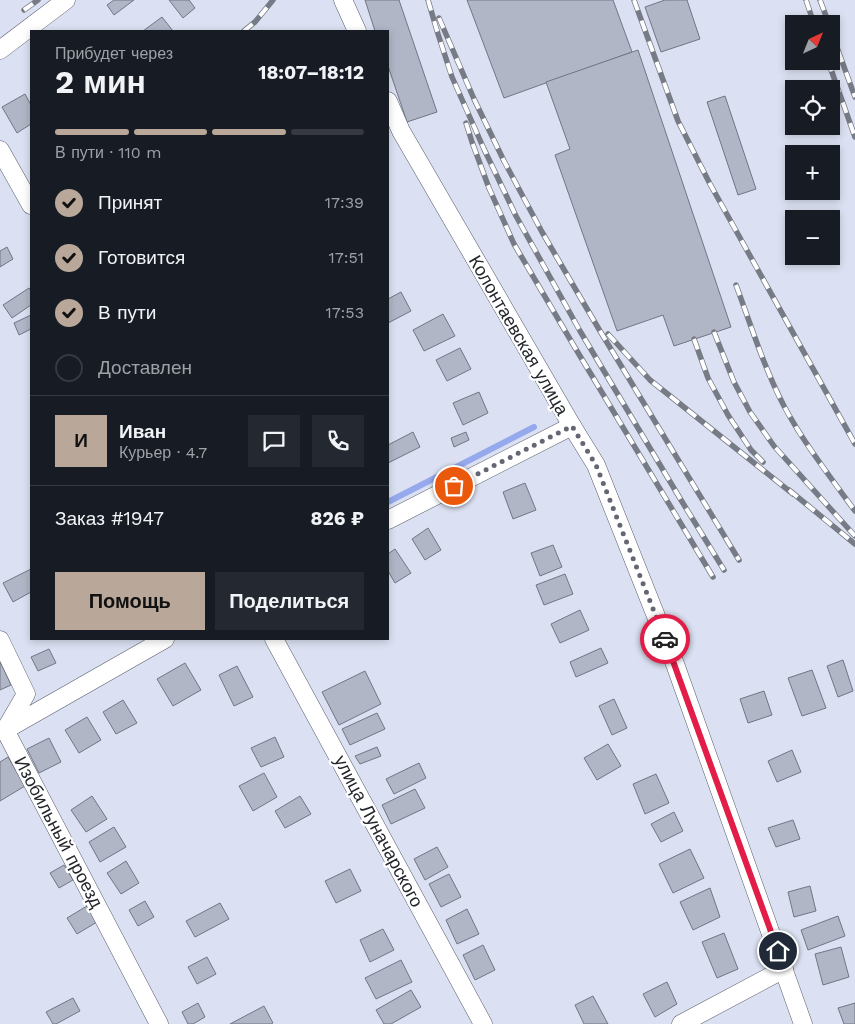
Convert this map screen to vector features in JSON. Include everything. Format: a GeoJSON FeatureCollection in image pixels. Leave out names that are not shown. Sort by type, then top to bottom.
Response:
{"type":"FeatureCollection","features":[{"type":"Feature","properties":{"kind":"street"},"geometry":{"type":"LineString","coordinates":[[0,50],[66,0]]}},
{"type":"Feature","properties":{"kind":"street"},"geometry":{"type":"LineString","coordinates":[[343,0],[357,30]]}},
{"type":"Feature","properties":{"kind":"street","name":"Колонтаевская улица"},"geometry":{"type":"LineString","coordinates":[[389,103],[401,130],[596,465],[672,655],[804,1024]]}},
{"type":"Feature","properties":{"kind":"street"},"geometry":{"type":"LineString","coordinates":[[0,150],[30,203]]}},
{"type":"Feature","properties":{"kind":"street"},"geometry":{"type":"LineString","coordinates":[[389,519],[572,426]]}},
{"type":"Feature","properties":{"kind":"street"},"geometry":{"type":"LineString","coordinates":[[0,640],[26,694],[3,731]]}},
{"type":"Feature","properties":{"kind":"street"},"geometry":{"type":"LineString","coordinates":[[3,731],[163,640]]}},
{"type":"Feature","properties":{"kind":"street","name":"улица Луначарского"},"geometry":{"type":"LineString","coordinates":[[275,640],[483,1024]]}},
{"type":"Feature","properties":{"kind":"street","name":"Изобильный проезд"},"geometry":{"type":"LineString","coordinates":[[3,731],[160,1024]]}},
{"type":"Feature","properties":{"kind":"street"},"geometry":{"type":"LineString","coordinates":[[681,1024],[784,969]]}},
{"type":"Feature","properties":{"kind":"building"},"geometry":{"type":"Polygon","coordinates":[[[114,0],[134,0],[114,15],[107,5],[114,0]]]}},
{"type":"Feature","properties":{"kind":"building"},"geometry":{"type":"Polygon","coordinates":[[[169,0],[189,0],[195,8],[183,18],[169,0]]]}},
{"type":"Feature","properties":{"kind":"building"},"geometry":{"type":"Polygon","coordinates":[[[365,0],[399,0],[437,112],[407,122],[389,69],[389,30],[375,30],[365,0]]]}},
{"type":"Feature","properties":{"kind":"building"},"geometry":{"type":"Polygon","coordinates":[[[467,0],[613,0],[632,52],[504,98],[467,0]]]}},
{"type":"Feature","properties":{"kind":"building"},"geometry":{"type":"Polygon","coordinates":[[[665,0],[687,0],[700,39],[661,52],[645,7],[665,0]]]}},
{"type":"Feature","properties":{"kind":"building"},"geometry":{"type":"Polygon","coordinates":[[[162,17],[172,30],[144,30],[162,17]]]}},
{"type":"Feature","properties":{"kind":"building"},"geometry":{"type":"Polygon","coordinates":[[[638,50],[731,327],[674,346],[663,315],[617,331],[555,155],[570,149],[546,82],[638,50]]]}},
{"type":"Feature","properties":{"kind":"building"},"geometry":{"type":"Polygon","coordinates":[[[25,94],[30,103],[30,125],[17,133],[2,107],[25,94]]]}},
{"type":"Feature","properties":{"kind":"building"},"geometry":{"type":"Polygon","coordinates":[[[725,96],[756,189],[738,195],[707,102],[725,96]]]}},
{"type":"Feature","properties":{"kind":"building"},"geometry":{"type":"Polygon","coordinates":[[[7,247],[13,259],[0,267],[0,251],[7,247]]]}},
{"type":"Feature","properties":{"kind":"building"},"geometry":{"type":"Polygon","coordinates":[[[29,288],[30,290],[30,306],[12,318],[3,305],[29,288]]]}},
{"type":"Feature","properties":{"kind":"building"},"geometry":{"type":"Polygon","coordinates":[[[401,292],[411,311],[389,322],[389,298],[401,292]]]}},
{"type":"Feature","properties":{"kind":"building"},"geometry":{"type":"Polygon","coordinates":[[[443,314],[455,336],[424,351],[413,330],[443,314]]]}},
{"type":"Feature","properties":{"kind":"building"},"geometry":{"type":"Polygon","coordinates":[[[30,315],[30,330],[19,335],[14,323],[30,315]]]}},
{"type":"Feature","properties":{"kind":"building"},"geometry":{"type":"Polygon","coordinates":[[[460,348],[471,369],[447,381],[436,360],[460,348]]]}},
{"type":"Feature","properties":{"kind":"building"},"geometry":{"type":"Polygon","coordinates":[[[479,392],[488,413],[463,425],[453,403],[479,392]]]}},
{"type":"Feature","properties":{"kind":"building"},"geometry":{"type":"Polygon","coordinates":[[[413,432],[420,447],[389,462],[389,444],[413,432]]]}},
{"type":"Feature","properties":{"kind":"building"},"geometry":{"type":"Polygon","coordinates":[[[466,432],[469,440],[454,447],[451,438],[466,432]]]}},
{"type":"Feature","properties":{"kind":"building"},"geometry":{"type":"Polygon","coordinates":[[[525,483],[536,510],[513,519],[503,492],[525,483]]]}},
{"type":"Feature","properties":{"kind":"building"},"geometry":{"type":"Polygon","coordinates":[[[428,528],[441,550],[425,560],[412,539],[428,528]]]}},
{"type":"Feature","properties":{"kind":"building"},"geometry":{"type":"Polygon","coordinates":[[[553,545],[562,567],[540,576],[531,553],[553,545]]]}},
{"type":"Feature","properties":{"kind":"building"},"geometry":{"type":"Polygon","coordinates":[[[395,549],[411,573],[395,583],[389,573],[389,553],[395,549]]]}},
{"type":"Feature","properties":{"kind":"building"},"geometry":{"type":"Polygon","coordinates":[[[30,570],[30,593],[13,602],[3,583],[30,570]]]}},
{"type":"Feature","properties":{"kind":"building"},"geometry":{"type":"Polygon","coordinates":[[[565,574],[573,594],[544,605],[536,585],[565,574]]]}},
{"type":"Feature","properties":{"kind":"building"},"geometry":{"type":"Polygon","coordinates":[[[580,610],[589,630],[560,643],[551,624],[580,610]]]}},
{"type":"Feature","properties":{"kind":"building"},"geometry":{"type":"Polygon","coordinates":[[[601,648],[608,663],[576,677],[570,662],[601,648]]]}},
{"type":"Feature","properties":{"kind":"building"},"geometry":{"type":"Polygon","coordinates":[[[49,649],[56,663],[38,671],[31,657],[49,649]]]}},
{"type":"Feature","properties":{"kind":"building"},"geometry":{"type":"Polygon","coordinates":[[[843,660],[853,691],[838,697],[827,666],[843,660]]]}},
{"type":"Feature","properties":{"kind":"building"},"geometry":{"type":"Polygon","coordinates":[[[185,663],[201,690],[173,706],[157,679],[185,663]]]}},
{"type":"Feature","properties":{"kind":"building"},"geometry":{"type":"Polygon","coordinates":[[[0,664],[11,685],[0,690],[0,664]]]}},
{"type":"Feature","properties":{"kind":"building"},"geometry":{"type":"Polygon","coordinates":[[[237,666],[253,697],[234,706],[219,675],[237,666]]]}},
{"type":"Feature","properties":{"kind":"building"},"geometry":{"type":"Polygon","coordinates":[[[812,670],[826,708],[802,716],[788,678],[812,670]]]}},
{"type":"Feature","properties":{"kind":"building"},"geometry":{"type":"Polygon","coordinates":[[[365,671],[381,704],[339,725],[322,692],[365,671]]]}},
{"type":"Feature","properties":{"kind":"building"},"geometry":{"type":"Polygon","coordinates":[[[764,691],[772,715],[748,723],[740,699],[764,691]]]}},
{"type":"Feature","properties":{"kind":"building"},"geometry":{"type":"Polygon","coordinates":[[[614,699],[627,728],[612,735],[599,706],[614,699]]]}},
{"type":"Feature","properties":{"kind":"building"},"geometry":{"type":"Polygon","coordinates":[[[123,700],[137,723],[116,734],[103,712],[123,700]]]}},
{"type":"Feature","properties":{"kind":"building"},"geometry":{"type":"Polygon","coordinates":[[[377,713],[385,729],[350,745],[342,729],[377,713]]]}},
{"type":"Feature","properties":{"kind":"building"},"geometry":{"type":"Polygon","coordinates":[[[87,717],[101,740],[79,753],[65,730],[87,717]]]}},
{"type":"Feature","properties":{"kind":"building"},"geometry":{"type":"Polygon","coordinates":[[[275,737],[284,757],[261,767],[251,748],[275,737]]]}},
{"type":"Feature","properties":{"kind":"building"},"geometry":{"type":"Polygon","coordinates":[[[49,738],[61,762],[39,773],[27,749],[49,738]]]}},
{"type":"Feature","properties":{"kind":"building"},"geometry":{"type":"Polygon","coordinates":[[[608,744],[621,766],[597,780],[584,758],[608,744]]]}},
{"type":"Feature","properties":{"kind":"building"},"geometry":{"type":"Polygon","coordinates":[[[377,747],[381,756],[360,764],[355,756],[377,747]]]}},
{"type":"Feature","properties":{"kind":"building"},"geometry":{"type":"Polygon","coordinates":[[[792,750],[801,772],[777,782],[768,761],[792,750]]]}},
{"type":"Feature","properties":{"kind":"building"},"geometry":{"type":"Polygon","coordinates":[[[8,757],[25,786],[0,801],[0,762],[8,757]]]}},
{"type":"Feature","properties":{"kind":"building"},"geometry":{"type":"Polygon","coordinates":[[[419,763],[426,778],[394,794],[386,779],[419,763]]]}},
{"type":"Feature","properties":{"kind":"building"},"geometry":{"type":"Polygon","coordinates":[[[264,773],[277,797],[253,811],[239,786],[264,773]]]}},
{"type":"Feature","properties":{"kind":"building"},"geometry":{"type":"Polygon","coordinates":[[[656,774],[669,803],[645,814],[633,784],[656,774]]]}},
{"type":"Feature","properties":{"kind":"building"},"geometry":{"type":"Polygon","coordinates":[[[415,789],[425,808],[391,824],[382,805],[415,789]]]}},
{"type":"Feature","properties":{"kind":"building"},"geometry":{"type":"Polygon","coordinates":[[[92,796],[107,819],[86,832],[71,810],[92,796]]]}},
{"type":"Feature","properties":{"kind":"building"},"geometry":{"type":"Polygon","coordinates":[[[300,796],[311,814],[285,828],[275,811],[300,796]]]}},
{"type":"Feature","properties":{"kind":"building"},"geometry":{"type":"Polygon","coordinates":[[[674,812],[683,831],[661,842],[651,824],[674,812]]]}},
{"type":"Feature","properties":{"kind":"building"},"geometry":{"type":"Polygon","coordinates":[[[793,820],[800,839],[776,847],[768,828],[793,820]]]}},
{"type":"Feature","properties":{"kind":"building"},"geometry":{"type":"Polygon","coordinates":[[[114,827],[126,847],[100,862],[89,842],[114,827]]]}},
{"type":"Feature","properties":{"kind":"building"},"geometry":{"type":"Polygon","coordinates":[[[437,847],[448,867],[425,880],[414,859],[437,847]]]}},
{"type":"Feature","properties":{"kind":"building"},"geometry":{"type":"Polygon","coordinates":[[[690,849],[704,878],[673,893],[659,864],[690,849]]]}},
{"type":"Feature","properties":{"kind":"building"},"geometry":{"type":"Polygon","coordinates":[[[126,861],[139,883],[121,894],[107,873],[126,861]]]}},
{"type":"Feature","properties":{"kind":"building"},"geometry":{"type":"Polygon","coordinates":[[[64,865],[73,880],[59,888],[50,873],[64,865]]]}},
{"type":"Feature","properties":{"kind":"building"},"geometry":{"type":"Polygon","coordinates":[[[350,869],[361,891],[336,903],[325,881],[350,869]]]}},
{"type":"Feature","properties":{"kind":"building"},"geometry":{"type":"Polygon","coordinates":[[[449,874],[461,897],[441,907],[429,884],[449,874]]]}},
{"type":"Feature","properties":{"kind":"building"},"geometry":{"type":"Polygon","coordinates":[[[810,886],[816,911],[794,917],[788,892],[810,886]]]}},
{"type":"Feature","properties":{"kind":"building"},"geometry":{"type":"Polygon","coordinates":[[[710,888],[720,917],[693,930],[680,902],[710,888]]]}},
{"type":"Feature","properties":{"kind":"building"},"geometry":{"type":"Polygon","coordinates":[[[145,901],[154,917],[138,926],[129,910],[145,901]]]}},
{"type":"Feature","properties":{"kind":"building"},"geometry":{"type":"Polygon","coordinates":[[[220,903],[229,919],[195,937],[186,921],[220,903]]]}},
{"type":"Feature","properties":{"kind":"building"},"geometry":{"type":"Polygon","coordinates":[[[87,906],[97,922],[77,934],[67,918],[87,906]]]}},
{"type":"Feature","properties":{"kind":"building"},"geometry":{"type":"Polygon","coordinates":[[[467,909],[479,934],[457,944],[446,920],[467,909]]]}},
{"type":"Feature","properties":{"kind":"building"},"geometry":{"type":"Polygon","coordinates":[[[838,916],[845,936],[808,950],[801,930],[838,916]]]}},
{"type":"Feature","properties":{"kind":"building"},"geometry":{"type":"Polygon","coordinates":[[[383,929],[394,950],[370,962],[360,940],[383,929]]]}},
{"type":"Feature","properties":{"kind":"building"},"geometry":{"type":"Polygon","coordinates":[[[724,933],[738,969],[717,978],[702,942],[724,933]]]}},
{"type":"Feature","properties":{"kind":"building"},"geometry":{"type":"Polygon","coordinates":[[[483,945],[495,970],[475,980],[463,955],[483,945]]]}},
{"type":"Feature","properties":{"kind":"building"},"geometry":{"type":"Polygon","coordinates":[[[841,947],[849,977],[823,985],[815,954],[841,947]]]}},
{"type":"Feature","properties":{"kind":"building"},"geometry":{"type":"Polygon","coordinates":[[[207,957],[216,974],[197,984],[188,967],[207,957]]]}},
{"type":"Feature","properties":{"kind":"building"},"geometry":{"type":"Polygon","coordinates":[[[401,960],[412,982],[376,999],[365,978],[401,960]]]}},
{"type":"Feature","properties":{"kind":"building"},"geometry":{"type":"Polygon","coordinates":[[[667,982],[677,1004],[655,1017],[643,994],[667,982]]]}},
{"type":"Feature","properties":{"kind":"building"},"geometry":{"type":"Polygon","coordinates":[[[411,990],[421,1007],[391,1024],[384,1024],[376,1010],[411,990]]]}},
{"type":"Feature","properties":{"kind":"building"},"geometry":{"type":"Polygon","coordinates":[[[593,996],[608,1024],[584,1024],[575,1005],[593,996]]]}},
{"type":"Feature","properties":{"kind":"building"},"geometry":{"type":"Polygon","coordinates":[[[73,998],[80,1011],[53,1024],[46,1012],[73,998]]]}},
{"type":"Feature","properties":{"kind":"building"},"geometry":{"type":"Polygon","coordinates":[[[198,1003],[205,1017],[193,1024],[188,1024],[182,1012],[198,1003]]]}},
{"type":"Feature","properties":{"kind":"building"},"geometry":{"type":"Polygon","coordinates":[[[855,1003],[855,1024],[844,1024],[838,1008],[855,1003]]]}},
{"type":"Feature","properties":{"kind":"building"},"geometry":{"type":"Polygon","coordinates":[[[264,1006],[273,1023],[230,1024],[264,1006]]]}},
{"type":"Feature","properties":{"kind":"waterway"},"geometry":{"type":"LineString","coordinates":[[389,501],[534,427]]}},
{"type":"Feature","properties":{"kind":"railway"},"geometry":{"type":"LineString","coordinates":[[24,10],[38,0]]}},
{"type":"Feature","properties":{"kind":"railway"},"geometry":{"type":"LineString","coordinates":[[245,30],[255,22],[273,0]]}},
{"type":"Feature","properties":{"kind":"railway"},"geometry":{"type":"LineString","coordinates":[[428,0],[452,77],[516,216],[580,331],[724,570]]}},
{"type":"Feature","properties":{"kind":"railway"},"geometry":{"type":"LineString","coordinates":[[634,0],[678,121],[710,184],[855,444]]}},
{"type":"Feature","properties":{"kind":"railway"},"geometry":{"type":"LineString","coordinates":[[806,0],[811,15]]}},
{"type":"Feature","properties":{"kind":"railway"},"geometry":{"type":"LineString","coordinates":[[820,0],[826,15]]}},
{"type":"Feature","properties":{"kind":"railway"},"geometry":{"type":"LineString","coordinates":[[439,18],[474,99],[504,161],[542,232],[739,560]]}},
{"type":"Feature","properties":{"kind":"railway"},"geometry":{"type":"LineString","coordinates":[[840,56],[855,97]]}},
{"type":"Feature","properties":{"kind":"railway"},"geometry":{"type":"LineString","coordinates":[[831,70],[855,137]]}},
{"type":"Feature","properties":{"kind":"railway"},"geometry":{"type":"LineString","coordinates":[[466,123],[489,188],[514,244],[713,577]]}},
{"type":"Feature","properties":{"kind":"railway"},"geometry":{"type":"LineString","coordinates":[[736,285],[764,362],[784,406],[808,446],[855,511]]}},
{"type":"Feature","properties":{"kind":"railway"},"geometry":{"type":"LineString","coordinates":[[714,332],[734,382],[750,412],[774,446],[855,536]]}},
{"type":"Feature","properties":{"kind":"railway"},"geometry":{"type":"LineString","coordinates":[[608,334],[650,380],[793,494]]}},
{"type":"Feature","properties":{"kind":"railway"},"geometry":{"type":"LineString","coordinates":[[694,339],[708,378],[728,415],[751,450],[763,462]]}},
{"type":"Feature","properties":{"kind":"railway"},"geometry":{"type":"LineString","coordinates":[[789,490],[855,544]]}},
{"type":"Feature","properties":{"kind":"way so far"},"geometry":{"type":"LineString","coordinates":[[454,486],[572,426],[596,465],[665,639]]}},
{"type":"Feature","properties":{"kind":"route"},"geometry":{"type":"LineString","coordinates":[[665,639],[778,951]]}}]}
